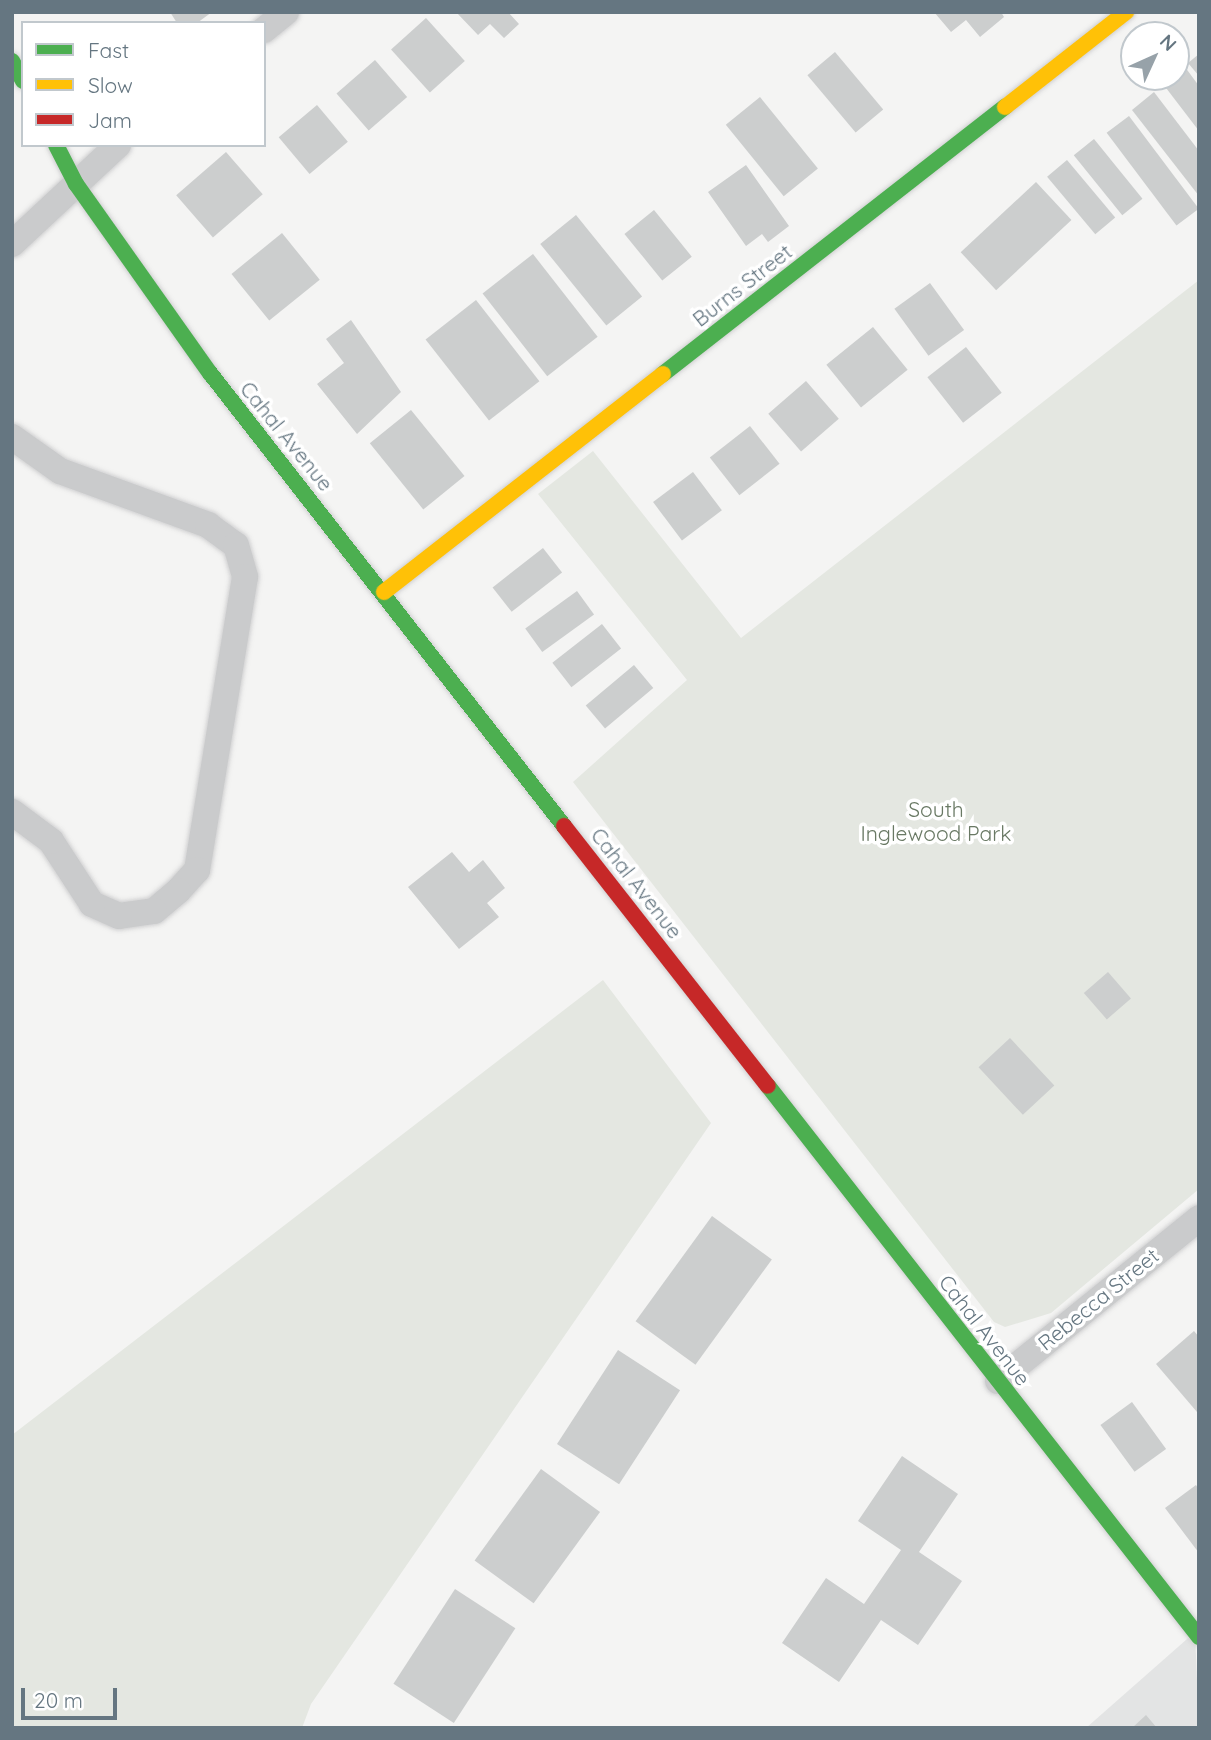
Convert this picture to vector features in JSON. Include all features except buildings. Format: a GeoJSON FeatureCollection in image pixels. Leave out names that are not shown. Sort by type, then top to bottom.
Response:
{"type":"FeatureCollection","features":[{"type":"Feature","properties":{"kind":"street"},"geometry":{"type":"LineString","coordinates":[[266,28],[286,12]]}},
{"type":"Feature","properties":{"kind":"street","name":"Burns Street"},"geometry":{"type":"LineString","coordinates":[[384,592],[1126,12]]}},
{"type":"Feature","properties":{"kind":"street"},"geometry":{"type":"LineString","coordinates":[[12,61],[21,77]]}},
{"type":"Feature","properties":{"kind":"street","name":"Cahal Avenue"},"geometry":{"type":"LineString","coordinates":[[57,147],[76,184],[210,373],[1199,1637]]}},
{"type":"Feature","properties":{"kind":"street"},"geometry":{"type":"LineString","coordinates":[[12,244],[116,147]]}},
{"type":"Feature","properties":{"kind":"street"},"geometry":{"type":"LineString","coordinates":[[12,437],[60,471],[208,525],[236,545],[246,577],[197,870],[178,891],[154,911],[130,914],[92,904],[51,841],[12,812]]}},
{"type":"Feature","properties":{"kind":"street","name":"Rebecca Street"},"geometry":{"type":"LineString","coordinates":[[998,1381],[1199,1218]]}},
{"type":"Feature","properties":{"kind":"shaded area"},"geometry":{"type":"Polygon","coordinates":[[[1195,1632],[1199,1728],[1086,1728],[1195,1632]]]}},
{"type":"Feature","properties":{"kind":"green space","name":"South Inglewood Park"},"geometry":{"type":"Polygon","coordinates":[[[1199,280],[1199,1189],[1051,1313],[1005,1327],[994,1322],[573,782],[687,680],[538,494],[593,451],[741,638],[1199,280]]]}},
{"type":"Feature","properties":{"kind":"green space"},"geometry":{"type":"Polygon","coordinates":[[[603,980],[711,1123],[311,1704],[302,1728],[12,1728],[12,1435],[603,980]]]}},
{"type":"Feature","properties":{"kind":"traffic: fast"},"geometry":{"type":"LineString","coordinates":[[12,61],[21,77]]}},
{"type":"Feature","properties":{"kind":"traffic: fast"},"geometry":{"type":"LineString","coordinates":[[663,374],[1005,107]]}},
{"type":"Feature","properties":{"kind":"traffic: fast"},"geometry":{"type":"LineString","coordinates":[[57,147],[76,184],[210,373],[564,826]]}},
{"type":"Feature","properties":{"kind":"traffic: fast"},"geometry":{"type":"LineString","coordinates":[[768,1086],[1199,1637]]}},
{"type":"Feature","properties":{"kind":"traffic: slow"},"geometry":{"type":"LineString","coordinates":[[1005,107],[1126,12]]}},
{"type":"Feature","properties":{"kind":"traffic: slow"},"geometry":{"type":"LineString","coordinates":[[384,592],[663,374]]}},
{"type":"Feature","properties":{"kind":"traffic: jam"},"geometry":{"type":"LineString","coordinates":[[564,826],[768,1086]]}}]}
